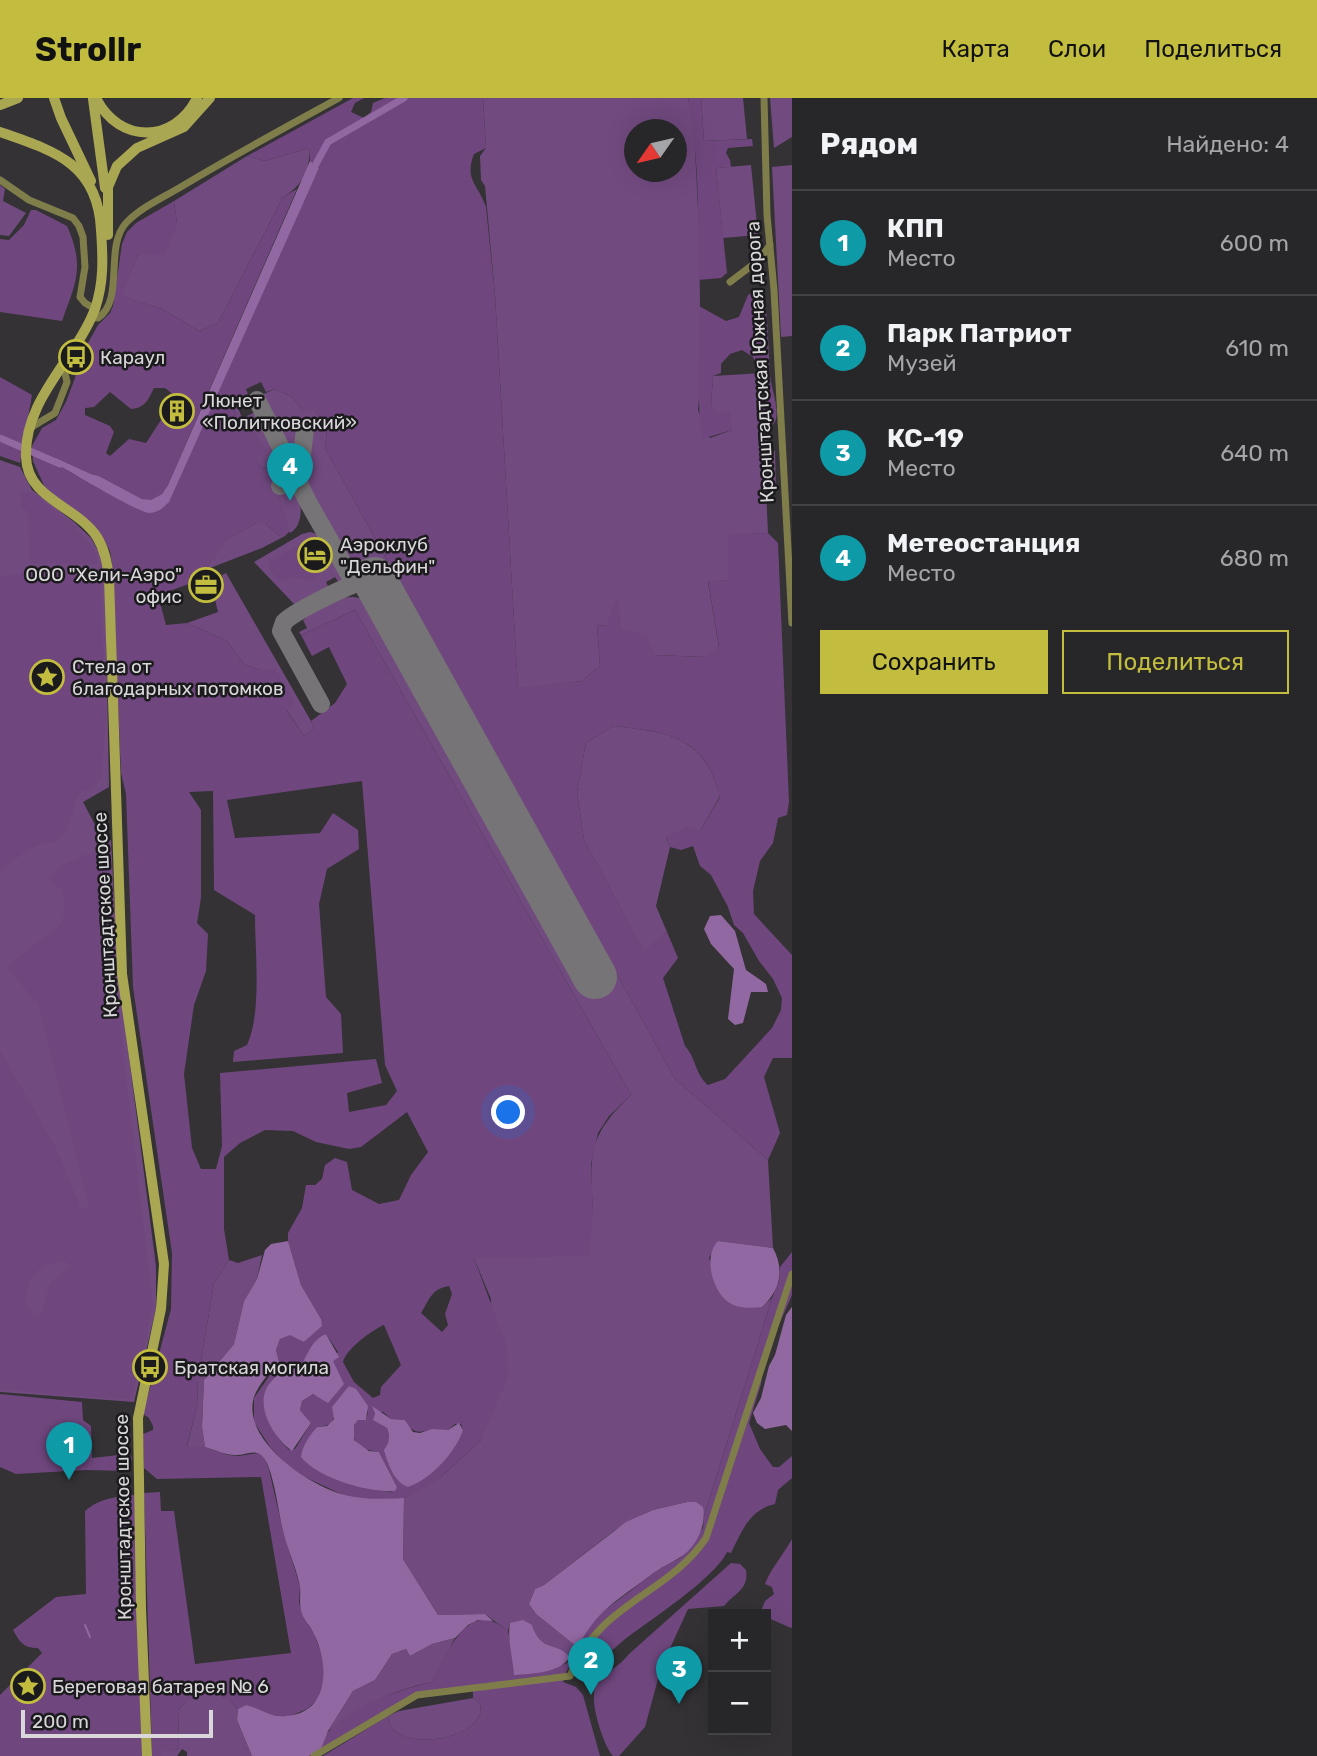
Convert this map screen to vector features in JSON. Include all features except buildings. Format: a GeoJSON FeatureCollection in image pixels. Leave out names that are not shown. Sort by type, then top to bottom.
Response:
{"type":"FeatureCollection","features":[{"type":"Feature","properties":{"kind":"street"},"geometry":{"type":"LineString","coordinates":[[0,105],[18,98]]}},
{"type":"Feature","properties":{"kind":"street"},"geometry":{"type":"LineString","coordinates":[[54,98],[100,201]]}},
{"type":"Feature","properties":{"kind":"street"},"geometry":{"type":"LineString","coordinates":[[95,98],[100,201]]}},
{"type":"Feature","properties":{"kind":"street"},"geometry":{"type":"LineString","coordinates":[[95,98],[114,122],[129,130],[149,133],[177,124],[189,113],[197,98]]}},
{"type":"Feature","properties":{"kind":"street"},"geometry":{"type":"LineString","coordinates":[[100,201],[122,159],[137,148],[184,127],[210,98]]}},
{"type":"Feature","properties":{"kind":"street"},"geometry":{"type":"LineString","coordinates":[[0,180],[29,200],[73,218],[79,226],[83,237],[85,268],[80,297],[97,318],[105,311],[113,280],[118,234],[132,217],[229,158],[340,98]]}},
{"type":"Feature","properties":{"kind":"street","name":"Кронштадтская Южная дорога"},"geometry":{"type":"LineString","coordinates":[[764,98],[767,215],[792,623]]}},
{"type":"Feature","properties":{"kind":"street"},"geometry":{"type":"LineString","coordinates":[[0,132],[38,145],[70,162],[100,201]]}},
{"type":"Feature","properties":{"kind":"street","name":"Кронштадтское шоссе"},"geometry":{"type":"LineString","coordinates":[[100,201],[109,248],[103,280],[93,313],[38,406],[30,428],[26,454],[32,479],[40,490],[77,517],[96,536],[106,556],[109,578],[122,974],[164,1264],[161,1309],[138,1418],[147,1756]]}},
{"type":"Feature","properties":{"kind":"street"},"geometry":{"type":"LineString","coordinates":[[730,282],[759,260],[770,244]]}},
{"type":"Feature","properties":{"kind":"street"},"geometry":{"type":"LineString","coordinates":[[30,428],[55,413],[67,382],[63,365]]}},
{"type":"Feature","properties":{"kind":"street"},"geometry":{"type":"LineString","coordinates":[[314,1756],[417,1695],[570,1676],[579,1655],[594,1634],[612,1617],[692,1557],[706,1538],[792,1274]]}},
{"type":"Feature","properties":{"kind":"shaded area"},"geometry":{"type":"Polygon","coordinates":[[[353,98],[364,98],[355,103],[351,112],[364,118],[371,112],[373,103],[385,98],[483,98],[486,148],[474,154],[471,176],[486,207],[495,295],[518,688],[582,681],[600,666],[597,625],[606,626],[616,600],[619,602],[620,629],[646,634],[655,655],[706,657],[719,647],[708,581],[728,580],[728,534],[768,533],[778,543],[789,802],[787,815],[778,818],[773,843],[760,861],[753,891],[754,914],[792,955],[792,1058],[773,1058],[764,1077],[780,1133],[768,1160],[675,1079],[325,448],[327,428],[316,411],[303,411],[292,397],[275,389],[266,392],[261,382],[246,389],[248,394],[231,400],[237,419],[251,430],[267,450],[256,458],[262,469],[272,465],[275,473],[273,479],[290,531],[285,536],[279,536],[265,523],[256,523],[227,540],[205,570],[189,577],[189,584],[158,595],[166,625],[187,623],[227,641],[244,664],[260,670],[275,669],[294,702],[287,711],[304,736],[314,729],[311,721],[335,703],[347,684],[329,647],[312,656],[301,635],[355,610],[631,1095],[609,1116],[598,1133],[591,1164],[593,1212],[589,1256],[474,1258],[507,1347],[508,1377],[481,1440],[441,1477],[404,1498],[371,1500],[343,1495],[303,1476],[285,1463],[270,1447],[254,1422],[254,1398],[279,1362],[276,1350],[280,1339],[290,1334],[304,1342],[321,1326],[321,1319],[301,1285],[288,1241],[288,1233],[302,1208],[306,1185],[315,1185],[322,1179],[325,1165],[335,1158],[347,1162],[352,1190],[379,1204],[399,1200],[411,1175],[428,1152],[407,1112],[361,1147],[349,1149],[316,1142],[293,1131],[265,1130],[240,1143],[224,1157],[224,1229],[229,1260],[214,1283],[198,1379],[197,1406],[187,1446],[205,1447],[228,1455],[258,1453],[264,1456],[300,1586],[299,1602],[302,1614],[314,1633],[323,1658],[324,1681],[318,1699],[307,1709],[288,1717],[271,1715],[246,1705],[238,1709],[215,1692],[208,1691],[193,1696],[178,1710],[179,1748],[175,1751],[161,1751],[161,1756],[152,1756],[144,1493],[160,1492],[161,1511],[174,1511],[195,1664],[291,1653],[261,1477],[157,1479],[144,1468],[143,1434],[153,1430],[153,1426],[143,1414],[171,1309],[172,1253],[133,987],[126,794],[121,773],[112,564],[110,551],[104,540],[46,490],[33,461],[32,446],[42,428],[56,420],[75,378],[78,361],[98,325],[110,313],[122,244],[127,232],[136,223],[174,201],[177,224],[165,255],[138,254],[122,296],[162,309],[199,331],[218,323],[283,197],[297,189],[162,494],[150,501],[142,499],[99,476],[56,458],[53,462],[121,500],[156,512],[319,168],[310,161],[309,148],[265,161],[247,156],[353,98]],[[154,388],[146,403],[131,409],[110,392],[94,407],[85,408],[85,415],[110,426],[114,432],[106,453],[110,456],[129,439],[146,443],[161,420],[173,423],[181,401],[165,388],[154,388]],[[613,726],[586,743],[577,792],[584,840],[644,951],[667,932],[678,958],[663,978],[685,1046],[700,1076],[708,1085],[725,1079],[772,1028],[781,1010],[782,998],[743,933],[734,925],[711,875],[700,866],[693,846],[681,850],[670,847],[666,837],[688,826],[700,831],[720,797],[705,761],[694,749],[668,735],[613,726]],[[362,781],[227,800],[235,838],[320,833],[333,813],[358,830],[359,849],[327,869],[319,904],[326,997],[341,1014],[343,1053],[233,1062],[234,1051],[247,1045],[255,1016],[255,915],[214,890],[213,791],[189,792],[201,810],[201,898],[197,923],[208,934],[206,971],[194,1005],[184,1074],[192,1148],[201,1169],[216,1169],[222,1146],[220,1073],[376,1059],[382,1083],[347,1093],[349,1112],[386,1105],[397,1091],[385,1065],[362,781]],[[449,1286],[438,1290],[421,1313],[442,1332],[448,1325],[445,1314],[452,1294],[449,1286]],[[384,1325],[354,1346],[343,1362],[354,1382],[373,1398],[380,1395],[381,1387],[401,1365],[384,1325]],[[326,1334],[295,1369],[286,1366],[269,1385],[264,1396],[265,1413],[269,1422],[289,1450],[295,1449],[311,1423],[300,1410],[302,1401],[313,1394],[322,1398],[338,1352],[326,1334]],[[349,1387],[333,1407],[335,1413],[329,1424],[317,1427],[307,1463],[348,1483],[392,1492],[397,1487],[379,1452],[366,1449],[353,1437],[354,1426],[358,1420],[366,1420],[368,1412],[349,1387]],[[383,1412],[375,1413],[374,1420],[387,1428],[394,1469],[401,1483],[408,1487],[454,1448],[463,1430],[461,1424],[455,1424],[448,1430],[415,1431],[405,1420],[391,1419],[383,1412]]]}},
{"type":"Feature","properties":{"kind":"shaded area"},"geometry":{"type":"Polygon","coordinates":[[[483,98],[688,98],[694,128],[699,230],[701,377],[698,410],[710,438],[732,430],[711,406],[713,376],[763,373],[768,451],[775,451],[776,487],[766,489],[768,533],[728,535],[728,580],[708,582],[719,648],[706,657],[654,655],[620,629],[619,618],[606,626],[597,625],[600,666],[582,681],[518,689],[495,295],[480,156],[486,148],[483,98]]]}},
{"type":"Feature","properties":{"kind":"shaded area"},"geometry":{"type":"Polygon","coordinates":[[[688,98],[701,98],[704,141],[752,139],[753,146],[728,148],[726,153],[731,167],[716,168],[727,273],[721,278],[698,280],[696,166],[688,98]]]}},
{"type":"Feature","properties":{"kind":"shaded area"},"geometry":{"type":"Polygon","coordinates":[[[701,98],[743,98],[747,139],[704,141],[701,98]]]}},
{"type":"Feature","properties":{"kind":"shaded area"},"geometry":{"type":"Polygon","coordinates":[[[770,98],[792,98],[792,137],[774,148],[770,98]]]}},
{"type":"Feature","properties":{"kind":"shaded area"},"geometry":{"type":"Polygon","coordinates":[[[309,148],[304,177],[283,197],[218,323],[199,331],[162,309],[121,296],[138,254],[177,224],[174,201],[247,156],[265,161],[309,148]]]}},
{"type":"Feature","properties":{"kind":"shaded area"},"geometry":{"type":"Polygon","coordinates":[[[310,161],[319,168],[169,502],[156,512],[143,511],[53,462],[56,458],[99,476],[142,499],[151,500],[162,494],[310,161]]]}},
{"type":"Feature","properties":{"kind":"shaded area"},"geometry":{"type":"Polygon","coordinates":[[[751,165],[758,235],[723,238],[716,168],[751,165]]]}},
{"type":"Feature","properties":{"kind":"shaded area"},"geometry":{"type":"Polygon","coordinates":[[[792,165],[792,336],[781,337],[772,167],[792,165]]]}},
{"type":"Feature","properties":{"kind":"shaded area"},"geometry":{"type":"Polygon","coordinates":[[[0,185],[5,189],[3,201],[26,213],[9,236],[0,235],[0,185]]]}},
{"type":"Feature","properties":{"kind":"shaded area"},"geometry":{"type":"Polygon","coordinates":[[[31,210],[67,226],[73,240],[76,274],[62,321],[0,312],[0,239],[9,240],[24,225],[31,210]]]}},
{"type":"Feature","properties":{"kind":"shaded area"},"geometry":{"type":"Polygon","coordinates":[[[757,290],[763,292],[765,302],[770,375],[777,414],[775,421],[768,427],[763,373],[758,370],[753,357],[742,350],[730,354],[721,364],[721,373],[713,376],[711,406],[718,412],[730,411],[732,430],[702,439],[699,306],[726,321],[739,317],[748,295],[757,290]]]}},
{"type":"Feature","properties":{"kind":"shaded area"},"geometry":{"type":"Polygon","coordinates":[[[0,377],[32,395],[20,463],[0,456],[0,377]]]}},
{"type":"Feature","properties":{"kind":"shaded area"},"geometry":{"type":"Polygon","coordinates":[[[275,389],[292,397],[303,411],[316,411],[327,428],[325,448],[675,1079],[768,1160],[773,1248],[718,1241],[709,1258],[719,1290],[762,1307],[772,1298],[704,1516],[702,1507],[687,1502],[653,1510],[615,1530],[544,1585],[535,1589],[529,1604],[536,1614],[577,1647],[570,1657],[540,1640],[532,1625],[510,1623],[508,1631],[485,1614],[438,1615],[403,1559],[404,1498],[441,1477],[481,1440],[491,1299],[474,1258],[593,1212],[591,1175],[594,1148],[606,1123],[631,1095],[355,610],[301,635],[299,632],[307,628],[303,620],[334,600],[352,597],[368,603],[586,994],[614,978],[381,559],[352,575],[325,529],[259,396],[275,389]]]}},
{"type":"Feature","properties":{"kind":"shaded area"},"geometry":{"type":"Polygon","coordinates":[[[248,394],[251,400],[237,405],[242,418],[256,412],[264,416],[286,458],[299,494],[301,510],[298,523],[290,533],[273,479],[272,465],[262,469],[255,457],[266,450],[251,430],[237,419],[231,400],[248,394]]]}},
{"type":"Feature","properties":{"kind":"shaded area"},"geometry":{"type":"Polygon","coordinates":[[[0,460],[20,467],[32,490],[91,538],[100,554],[105,577],[109,787],[83,802],[103,840],[111,840],[118,971],[156,1266],[156,1309],[134,1402],[0,1392],[0,460]]]}},
{"type":"Feature","properties":{"kind":"shaded area"},"geometry":{"type":"Polygon","coordinates":[[[20,493],[33,493],[72,524],[97,555],[97,564],[30,563],[28,512],[22,508],[20,493]]]}},
{"type":"Feature","properties":{"kind":"shaded area"},"geometry":{"type":"Polygon","coordinates":[[[256,523],[265,523],[279,536],[285,536],[205,570],[226,540],[256,523]]]}},
{"type":"Feature","properties":{"kind":"shaded area"},"geometry":{"type":"Polygon","coordinates":[[[310,532],[323,536],[344,578],[339,583],[335,577],[326,582],[329,588],[295,605],[254,562],[310,532]]]}},
{"type":"Feature","properties":{"kind":"shaded area"},"geometry":{"type":"Polygon","coordinates":[[[305,542],[310,542],[314,550],[309,553],[314,561],[320,558],[324,565],[321,573],[313,580],[291,578],[280,581],[269,569],[269,561],[305,542]]]}},
{"type":"Feature","properties":{"kind":"shaded area"},"geometry":{"type":"Polygon","coordinates":[[[28,573],[100,574],[106,716],[101,778],[93,788],[82,791],[65,834],[56,842],[40,845],[26,852],[0,872],[0,577],[28,573]]]}},
{"type":"Feature","properties":{"kind":"shaded area"},"geometry":{"type":"Polygon","coordinates":[[[226,573],[311,721],[314,729],[304,736],[260,670],[244,664],[227,641],[187,623],[218,612],[212,587],[224,583],[222,575],[226,573]]]}},
{"type":"Feature","properties":{"kind":"shaded area"},"geometry":{"type":"Polygon","coordinates":[[[613,726],[651,731],[682,741],[694,749],[704,761],[720,796],[700,831],[666,837],[670,847],[656,906],[667,932],[644,952],[584,840],[577,792],[586,743],[613,726]]]}},
{"type":"Feature","properties":{"kind":"shaded area"},"geometry":{"type":"Polygon","coordinates":[[[105,847],[112,959],[153,1305],[132,1399],[0,1389],[0,1050],[57,1150],[81,1209],[89,1207],[38,1004],[6,967],[62,923],[65,909],[62,890],[48,878],[62,865],[105,847]],[[64,1261],[46,1265],[31,1278],[25,1303],[36,1315],[42,1312],[50,1283],[71,1266],[64,1261]]]}},
{"type":"Feature","properties":{"kind":"shaded area"},"geometry":{"type":"Polygon","coordinates":[[[721,915],[735,931],[746,970],[766,984],[768,992],[751,992],[743,1023],[735,1025],[728,1019],[734,969],[711,944],[704,929],[710,916],[721,915]]]}},
{"type":"Feature","properties":{"kind":"shaded area"},"geometry":{"type":"Polygon","coordinates":[[[288,1241],[301,1285],[321,1319],[322,1326],[304,1342],[290,1335],[280,1339],[276,1350],[279,1362],[261,1383],[254,1397],[253,1413],[258,1430],[268,1445],[297,1472],[331,1490],[360,1498],[404,1498],[403,1559],[438,1615],[485,1614],[493,1621],[478,1620],[468,1625],[455,1638],[432,1644],[410,1656],[406,1649],[392,1654],[375,1680],[353,1691],[328,1731],[321,1749],[309,1756],[252,1756],[237,1720],[238,1709],[246,1705],[281,1716],[301,1713],[319,1696],[322,1657],[301,1610],[299,1582],[265,1460],[258,1453],[231,1455],[205,1447],[202,1427],[204,1380],[234,1344],[244,1301],[257,1279],[265,1250],[271,1244],[288,1241]]]}},
{"type":"Feature","properties":{"kind":"shaded area"},"geometry":{"type":"Polygon","coordinates":[[[718,1241],[773,1248],[779,1264],[779,1280],[773,1294],[762,1307],[736,1306],[722,1297],[711,1273],[710,1264],[713,1247],[718,1241]]]}},
{"type":"Feature","properties":{"kind":"shaded area"},"geometry":{"type":"Polygon","coordinates":[[[792,1252],[792,1295],[765,1356],[761,1384],[749,1423],[760,1449],[773,1467],[779,1467],[792,1456],[792,1478],[778,1490],[775,1504],[753,1516],[731,1553],[727,1552],[720,1563],[696,1586],[624,1640],[587,1672],[580,1662],[568,1669],[563,1682],[576,1687],[583,1695],[600,1756],[323,1756],[388,1716],[391,1726],[398,1733],[418,1739],[443,1738],[465,1730],[475,1722],[481,1712],[480,1704],[473,1698],[473,1690],[416,1694],[321,1749],[328,1732],[351,1713],[392,1694],[432,1682],[456,1639],[473,1623],[483,1620],[501,1626],[508,1631],[513,1656],[545,1671],[567,1663],[594,1620],[605,1610],[659,1569],[680,1558],[703,1528],[704,1516],[779,1281],[780,1267],[792,1252]]]}},
{"type":"Feature","properties":{"kind":"shaded area"},"geometry":{"type":"Polygon","coordinates":[[[262,1255],[257,1279],[244,1301],[234,1344],[204,1380],[202,1427],[205,1447],[187,1447],[197,1406],[198,1379],[214,1283],[229,1260],[238,1263],[262,1255]]]}},
{"type":"Feature","properties":{"kind":"shaded area"},"geometry":{"type":"Polygon","coordinates":[[[792,1307],[792,1431],[786,1425],[765,1429],[757,1423],[753,1413],[761,1398],[786,1315],[792,1307]]]}},
{"type":"Feature","properties":{"kind":"shaded area"},"geometry":{"type":"Polygon","coordinates":[[[326,1334],[339,1357],[333,1361],[344,1384],[328,1403],[313,1394],[302,1401],[300,1410],[311,1423],[292,1451],[280,1440],[266,1417],[263,1400],[266,1388],[286,1366],[294,1369],[300,1366],[313,1344],[326,1334]]]}},
{"type":"Feature","properties":{"kind":"shaded area"},"geometry":{"type":"Polygon","coordinates":[[[349,1386],[356,1389],[368,1406],[366,1420],[358,1420],[354,1425],[354,1440],[369,1451],[379,1452],[397,1487],[395,1491],[344,1483],[309,1465],[301,1457],[309,1437],[317,1427],[327,1426],[334,1419],[332,1407],[349,1386]]]}},
{"type":"Feature","properties":{"kind":"shaded area"},"geometry":{"type":"Polygon","coordinates":[[[0,1394],[82,1402],[83,1420],[91,1426],[92,1458],[128,1454],[132,1457],[130,1468],[127,1471],[16,1474],[0,1467],[0,1394]]]}},
{"type":"Feature","properties":{"kind":"shaded area"},"geometry":{"type":"Polygon","coordinates":[[[372,1406],[391,1419],[405,1420],[413,1432],[448,1430],[459,1423],[463,1430],[455,1447],[442,1464],[408,1487],[395,1477],[390,1467],[384,1450],[388,1442],[388,1431],[373,1420],[375,1413],[372,1406]]]}},
{"type":"Feature","properties":{"kind":"shaded area"},"geometry":{"type":"Polygon","coordinates":[[[135,1495],[143,1756],[0,1756],[0,1695],[42,1653],[38,1648],[22,1644],[13,1630],[56,1597],[86,1594],[85,1511],[102,1501],[135,1495]]]}},
{"type":"Feature","properties":{"kind":"shaded area"},"geometry":{"type":"Polygon","coordinates":[[[696,1502],[703,1507],[702,1528],[695,1542],[685,1554],[655,1572],[609,1607],[595,1620],[577,1647],[536,1614],[529,1604],[535,1589],[544,1585],[626,1522],[653,1510],[696,1502]]]}},
{"type":"Feature","properties":{"kind":"shaded area"},"geometry":{"type":"Polygon","coordinates":[[[792,1539],[791,1628],[771,1619],[771,1609],[762,1609],[765,1601],[774,1594],[772,1587],[765,1584],[792,1539]]]}},
{"type":"Feature","properties":{"kind":"shaded area"},"geometry":{"type":"Polygon","coordinates":[[[731,1563],[740,1564],[746,1570],[743,1586],[724,1606],[688,1609],[661,1668],[645,1727],[619,1756],[613,1756],[605,1742],[595,1709],[594,1690],[597,1684],[731,1563]]]}},
{"type":"Feature","properties":{"kind":"shaded area"},"geometry":{"type":"Polygon","coordinates":[[[523,1620],[532,1625],[540,1640],[570,1657],[545,1672],[514,1675],[509,1629],[510,1623],[523,1620]]]}},
{"type":"Feature","properties":{"kind":"shaded area"},"geometry":{"type":"Polygon","coordinates":[[[455,1638],[432,1682],[377,1700],[328,1731],[353,1691],[375,1680],[392,1654],[406,1649],[410,1656],[432,1644],[455,1638]]]}},
{"type":"Feature","properties":{"kind":"shaded area"},"geometry":{"type":"Polygon","coordinates":[[[211,1691],[227,1698],[238,1709],[237,1720],[252,1756],[187,1756],[187,1752],[182,1749],[177,1756],[161,1756],[161,1751],[175,1751],[179,1748],[178,1710],[193,1694],[211,1691]]]}},
{"type":"Feature","properties":{"kind":"shaded area"},"geometry":{"type":"Polygon","coordinates":[[[473,1698],[480,1704],[481,1712],[472,1725],[455,1735],[431,1739],[407,1737],[398,1733],[389,1722],[388,1716],[399,1711],[473,1698]]]}},
{"type":"Feature","properties":{"kind":"waterway"},"geometry":{"type":"LineString","coordinates":[[311,173],[328,142],[404,98]]}},
{"type":"Feature","properties":{"kind":"waterway"},"geometry":{"type":"LineString","coordinates":[[0,438],[60,464]]}},
{"type":"Feature","properties":{"kind":"waterway"},"geometry":{"type":"LineString","coordinates":[[85,1625],[90,1637]]}},
{"type":"Feature","properties":{"kind":"taxiway"},"geometry":{"type":"LineString","coordinates":[[257,400],[308,502],[354,583]]}},
{"type":"Feature","properties":{"kind":"taxiway"},"geometry":{"type":"LineString","coordinates":[[280,486],[288,481],[299,481],[305,429]]}},
{"type":"Feature","properties":{"kind":"taxiway"},"geometry":{"type":"LineString","coordinates":[[321,704],[281,631],[284,622],[328,596],[356,583],[374,579]]}},
{"type":"Feature","properties":{"kind":"runway"},"geometry":{"type":"LineString","coordinates":[[374,579],[595,977]]}},
{"type":"Feature","properties":{"kind":"place","name":"Караул"},"geometry":{"type":"Point","coordinates":[76,357]}},
{"type":"Feature","properties":{"kind":"place","name":"Люнет «Политковский»"},"geometry":{"type":"Point","coordinates":[177,411]}},
{"type":"Feature","properties":{"kind":"place","name":"Метеостанция"},"geometry":{"type":"Point","coordinates":[290,501]}},
{"type":"Feature","properties":{"kind":"place","name":"Аэроклуб \"Дельфин\""},"geometry":{"type":"Point","coordinates":[315,555]}},
{"type":"Feature","properties":{"kind":"place","name":"ООО \"Хели-Аэро\" офис"},"geometry":{"type":"Point","coordinates":[206,585]}},
{"type":"Feature","properties":{"kind":"place","name":"Стела от благодарных потомков"},"geometry":{"type":"Point","coordinates":[47,677]}},
{"type":"Feature","properties":{"kind":"place","name":"Братская могила"},"geometry":{"type":"Point","coordinates":[150,1367]}},
{"type":"Feature","properties":{"kind":"place","name":"КПП"},"geometry":{"type":"Point","coordinates":[69,1480]}},
{"type":"Feature","properties":{"kind":"place","name":"Береговая батарея № 6"},"geometry":{"type":"Point","coordinates":[28,1686]}},
{"type":"Feature","properties":{"kind":"place","name":"Парк Патриот"},"geometry":{"type":"Point","coordinates":[591,1695]}},
{"type":"Feature","properties":{"kind":"place","name":"КС-19"},"geometry":{"type":"Point","coordinates":[679,1704]}}]}
